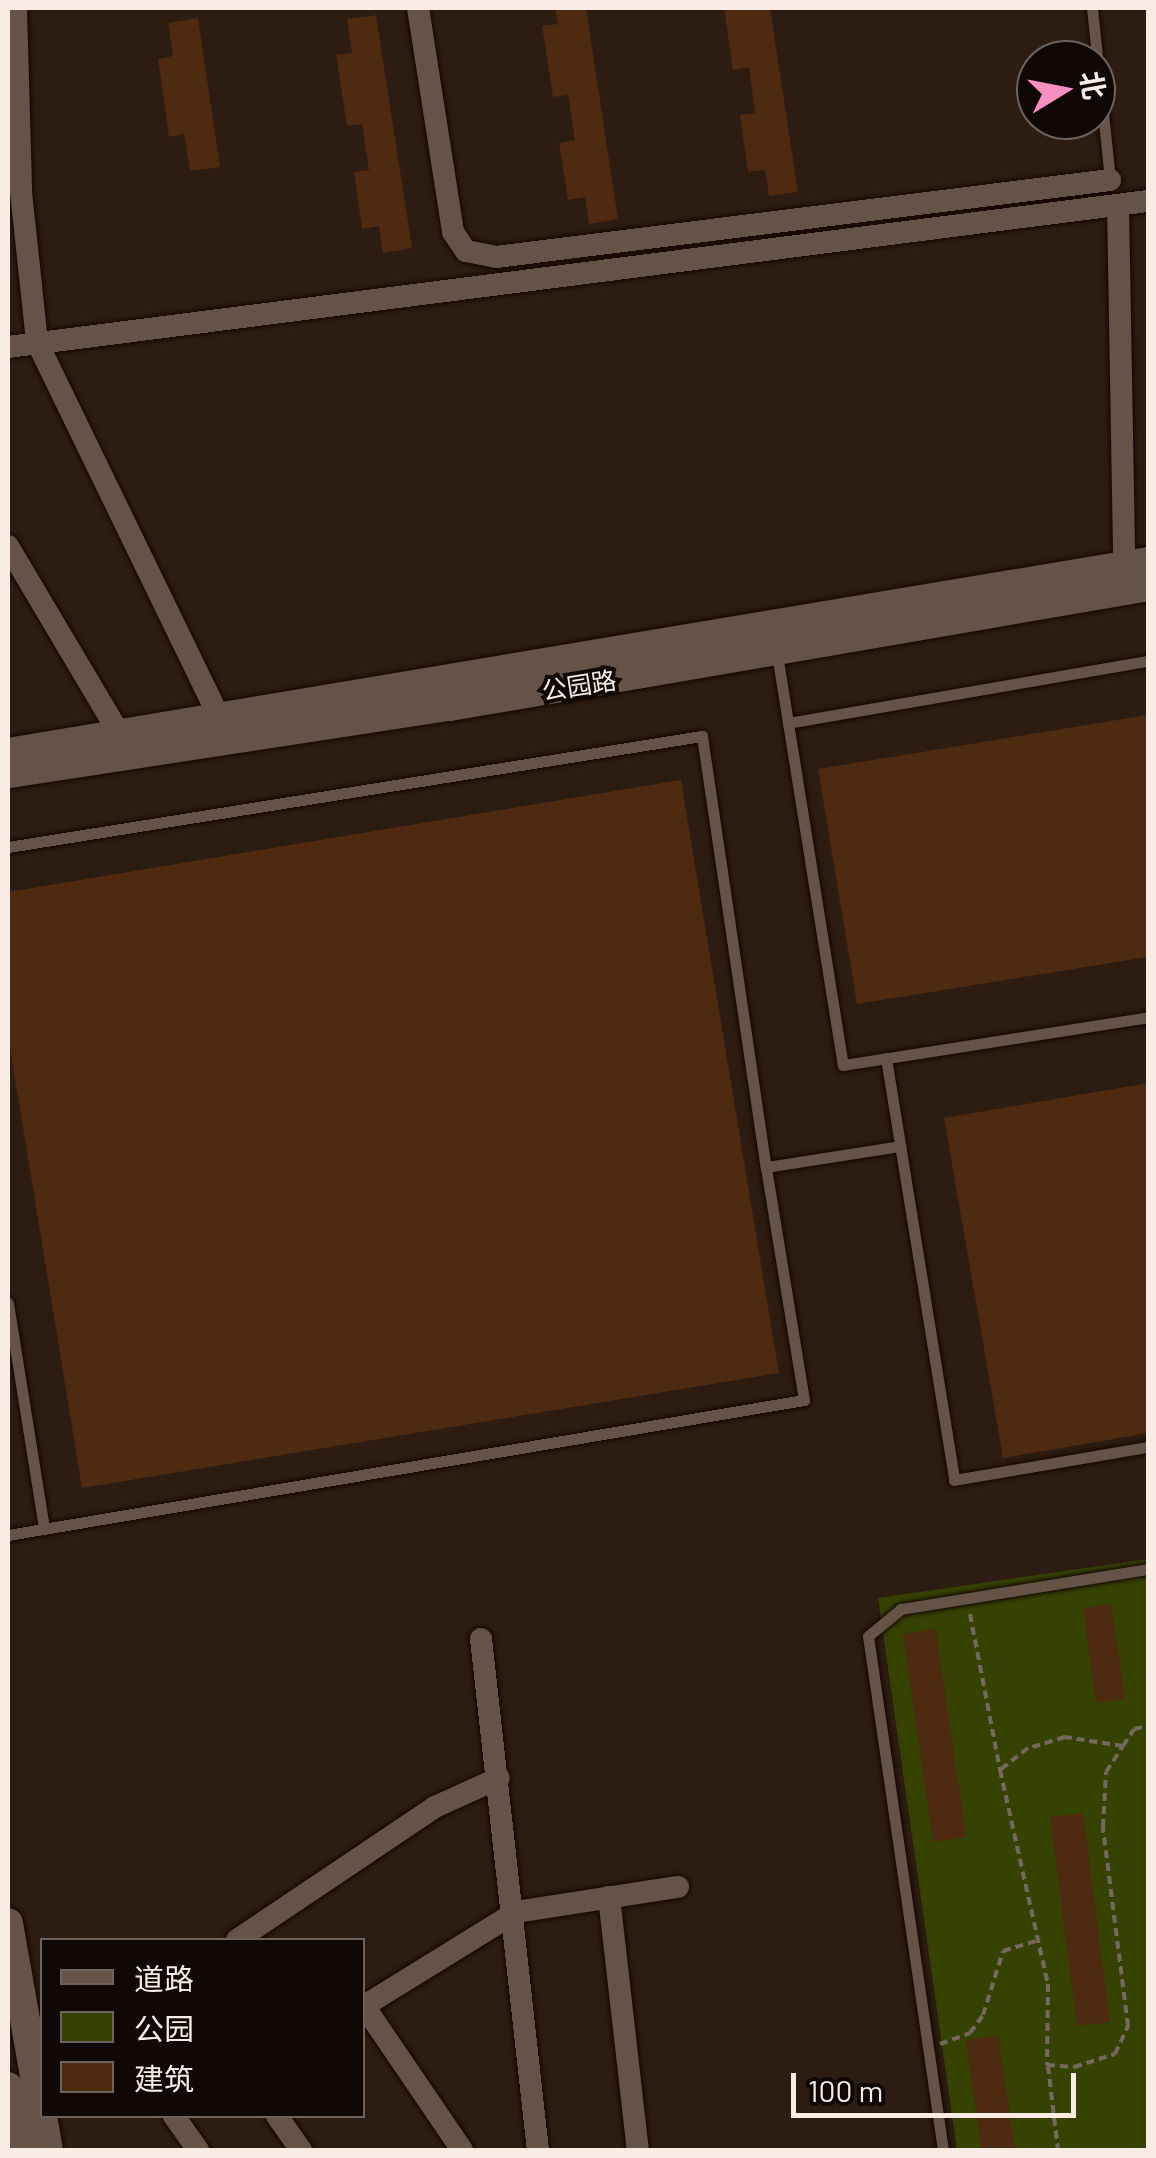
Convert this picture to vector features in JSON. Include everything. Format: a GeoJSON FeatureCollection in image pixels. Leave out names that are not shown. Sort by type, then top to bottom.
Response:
{"type":"FeatureCollection","features":[{"type":"Feature","properties":{"kind":"street"},"geometry":{"type":"LineString","coordinates":[[16,8],[21,192],[37,342],[219,716]]}},
{"type":"Feature","properties":{"kind":"street"},"geometry":{"type":"LineString","coordinates":[[418,8],[453,232],[466,251],[496,257],[1110,180]]}},
{"type":"Feature","properties":{"kind":"street"},"geometry":{"type":"LineString","coordinates":[[8,347],[1148,201]]}},
{"type":"Feature","properties":{"kind":"street"},"geometry":{"type":"LineString","coordinates":[[8,753],[1136,564],[1118,205]]}},
{"type":"Feature","properties":{"kind":"street"},"geometry":{"type":"LineString","coordinates":[[8,546],[120,733]]}},
{"type":"Feature","properties":{"kind":"street","name":"公园路"},"geometry":{"type":"LineString","coordinates":[[8,774],[1148,586]]}},
{"type":"Feature","properties":{"kind":"street"},"geometry":{"type":"LineString","coordinates":[[482,1639],[516,1912],[538,2150]]}},
{"type":"Feature","properties":{"kind":"street"},"geometry":{"type":"LineString","coordinates":[[240,1938],[435,1807],[499,1778]]}},
{"type":"Feature","properties":{"kind":"street"},"geometry":{"type":"LineString","coordinates":[[365,2005],[516,1912],[678,1887]]}},
{"type":"Feature","properties":{"kind":"street"},"geometry":{"type":"LineString","coordinates":[[609,1898],[638,2150]]}},
{"type":"Feature","properties":{"kind":"street"},"geometry":{"type":"LineString","coordinates":[[8,1922],[38,2064]]}},
{"type":"Feature","properties":{"kind":"street"},"geometry":{"type":"LineString","coordinates":[[365,2007],[462,2150]]}},
{"type":"Feature","properties":{"kind":"street"},"geometry":{"type":"LineString","coordinates":[[8,2087],[19,2150]]}},
{"type":"Feature","properties":{"kind":"street"},"geometry":{"type":"LineString","coordinates":[[44,2118],[48,2150]]}},
{"type":"Feature","properties":{"kind":"street"},"geometry":{"type":"LineString","coordinates":[[175,2118],[198,2150]]}},
{"type":"Feature","properties":{"kind":"street"},"geometry":{"type":"LineString","coordinates":[[278,2118],[301,2150]]}},
{"type":"Feature","properties":{"kind":"lane"},"geometry":{"type":"LineString","coordinates":[[1092,8],[1110,180]]}},
{"type":"Feature","properties":{"kind":"lane"},"geometry":{"type":"LineString","coordinates":[[777,650],[843,1065],[1148,1017]]}},
{"type":"Feature","properties":{"kind":"lane"},"geometry":{"type":"LineString","coordinates":[[788,724],[1148,661]]}},
{"type":"Feature","properties":{"kind":"lane"},"geometry":{"type":"LineString","coordinates":[[8,847],[702,736],[804,1400],[8,1536]]}},
{"type":"Feature","properties":{"kind":"lane"},"geometry":{"type":"LineString","coordinates":[[886,1058],[954,1480],[1148,1448]]}},
{"type":"Feature","properties":{"kind":"lane"},"geometry":{"type":"LineString","coordinates":[[766,1167],[900,1146]]}},
{"type":"Feature","properties":{"kind":"lane"},"geometry":{"type":"LineString","coordinates":[[8,1303],[44,1529]]}},
{"type":"Feature","properties":{"kind":"lane"},"geometry":{"type":"LineString","coordinates":[[944,2150],[868,1636],[900,1608],[1148,1569]]}},
{"type":"Feature","properties":{"kind":"path"},"geometry":{"type":"LineString","coordinates":[[981,1606],[971,1609],[969,1624],[1048,1984],[1048,2065],[1058,2150]]}},
{"type":"Feature","properties":{"kind":"path"},"geometry":{"type":"LineString","coordinates":[[1048,2065],[1074,2067],[1115,2054],[1128,2026],[1103,1827],[1106,1772],[1134,1729],[1148,1726]]}},
{"type":"Feature","properties":{"kind":"path"},"geometry":{"type":"LineString","coordinates":[[1000,1770],[1028,1748],[1065,1737],[1123,1746]]}},
{"type":"Feature","properties":{"kind":"path"},"geometry":{"type":"LineString","coordinates":[[928,2047],[970,2033],[982,2015],[1003,1951],[1040,1940]]}},
{"type":"Feature","properties":{"kind":"green space"},"geometry":{"type":"Polygon","coordinates":[[[1148,1559],[1148,2150],[957,2150],[878,1598],[1148,1559]]]}},
{"type":"Feature","properties":{"kind":"building"},"geometry":{"type":"Polygon","coordinates":[[[555,8],[586,8],[618,219],[589,224],[585,197],[568,200],[559,143],[575,140],[568,95],[553,97],[542,26],[558,24],[555,8]]]}},
{"type":"Feature","properties":{"kind":"building"},"geometry":{"type":"Polygon","coordinates":[[[724,8],[770,8],[798,192],[769,196],[765,170],[748,172],[740,115],[755,113],[749,67],[733,70],[724,8]]]}},
{"type":"Feature","properties":{"kind":"building"},"geometry":{"type":"Polygon","coordinates":[[[376,15],[412,248],[383,253],[379,226],[362,229],[354,172],[369,170],[362,124],[347,126],[336,55],[352,53],[347,19],[376,15]]]}},
{"type":"Feature","properties":{"kind":"building"},"geometry":{"type":"Polygon","coordinates":[[[198,18],[220,167],[190,171],[184,134],[169,137],[158,59],[173,56],[168,23],[198,18]]]}},
{"type":"Feature","properties":{"kind":"building"},"geometry":{"type":"Polygon","coordinates":[[[1148,715],[1148,957],[857,1004],[818,769],[1148,715]]]}},
{"type":"Feature","properties":{"kind":"building"},"geometry":{"type":"Polygon","coordinates":[[[681,780],[779,1373],[82,1488],[8,1036],[8,892],[681,780]]]}},
{"type":"Feature","properties":{"kind":"building"},"geometry":{"type":"Polygon","coordinates":[[[1148,1083],[1148,1433],[1003,1458],[944,1118],[1148,1083]]]}},
{"type":"Feature","properties":{"kind":"building"},"geometry":{"type":"Polygon","coordinates":[[[1111,1604],[1125,1699],[1096,1703],[1083,1608],[1111,1604]]]}},
{"type":"Feature","properties":{"kind":"building"},"geometry":{"type":"Polygon","coordinates":[[[936,1629],[966,1837],[933,1842],[903,1634],[936,1629]]]}},
{"type":"Feature","properties":{"kind":"building"},"geometry":{"type":"Polygon","coordinates":[[[1083,1813],[1110,2022],[1077,2026],[1050,1817],[1083,1813]]]}},
{"type":"Feature","properties":{"kind":"building"},"geometry":{"type":"Polygon","coordinates":[[[998,2035],[1015,2150],[981,2150],[966,2040],[998,2035]]]}}]}
